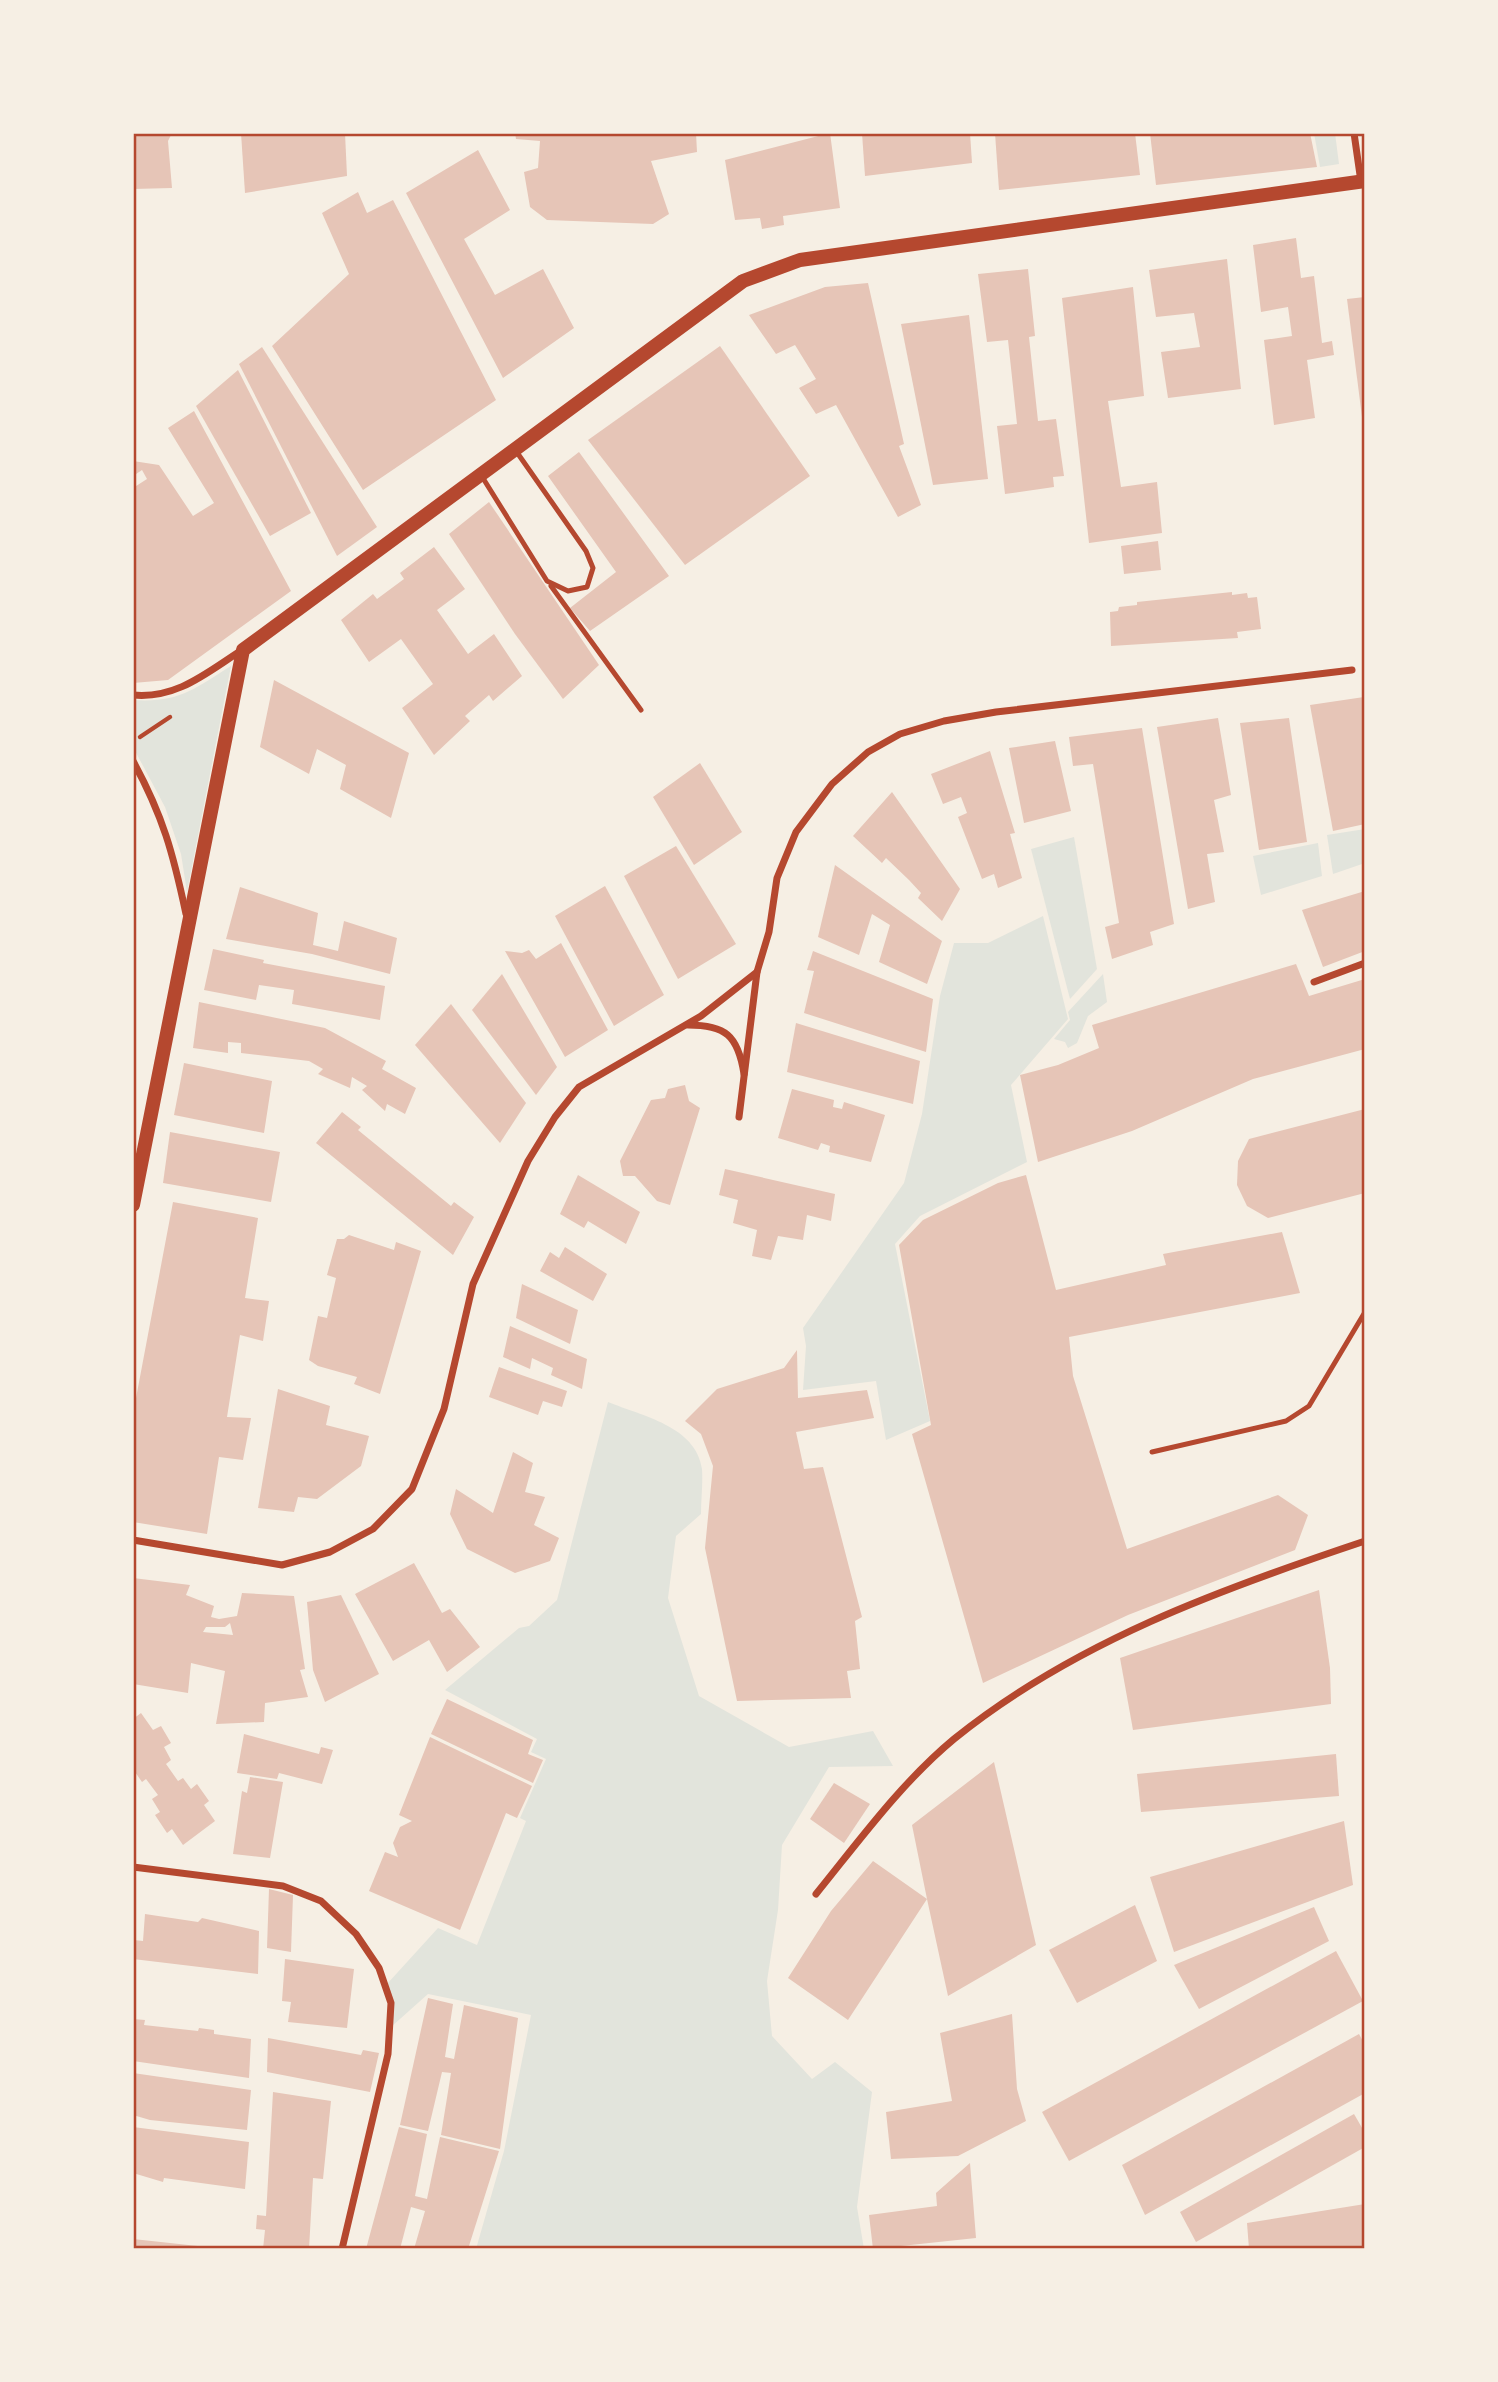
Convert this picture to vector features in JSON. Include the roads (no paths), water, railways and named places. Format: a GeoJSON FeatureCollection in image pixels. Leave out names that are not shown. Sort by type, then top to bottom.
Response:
{"type":"FeatureCollection","features":[{"type":"Feature","properties":{"kind":"main road"},"geometry":{"type":"LineString","coordinates":[[133,1205],[243,650],[743,281],[800,260],[1363,182]]}},
{"type":"Feature","properties":{"kind":"street"},"geometry":{"type":"LineString","coordinates":[[1354,133],[1363,182]]}},
{"type":"Feature","properties":{"kind":"street"},"geometry":{"type":"LineString","coordinates":[[133,695],[153,696],[180,691],[243,650]]}},
{"type":"Feature","properties":{"kind":"street"},"geometry":{"type":"LineString","coordinates":[[739,1117],[757,972],[769,932],[777,878],[796,832],[832,784],[868,752],[900,734],[944,721],[996,712],[1352,670]]}},
{"type":"Feature","properties":{"kind":"street"},"geometry":{"type":"LineString","coordinates":[[133,761],[158,808],[173,851],[188,923]]}},
{"type":"Feature","properties":{"kind":"street"},"geometry":{"type":"LineString","coordinates":[[1314,982],[1365,963]]}},
{"type":"Feature","properties":{"kind":"street"},"geometry":{"type":"LineString","coordinates":[[133,1540],[282,1565],[330,1552],[373,1529],[412,1489],[444,1409],[473,1284],[528,1161],[555,1117],[579,1087],[687,1025],[757,972]]}},
{"type":"Feature","properties":{"kind":"street"},"geometry":{"type":"LineString","coordinates":[[687,1025],[716,1027],[733,1040],[743,1071],[744,1092]]}},
{"type":"Feature","properties":{"kind":"street"},"geometry":{"type":"LineString","coordinates":[[816,1894],[904,1787],[954,1739],[1067,1661],[1149,1622],[1253,1580],[1365,1541]]}},
{"type":"Feature","properties":{"kind":"street"},"geometry":{"type":"LineString","coordinates":[[133,1867],[283,1886],[321,1901],[356,1934],[379,1968],[391,2003],[388,2054],[342,2249]]}},
{"type":"Feature","properties":{"kind":"lane"},"geometry":{"type":"LineString","coordinates":[[516,451],[586,551],[593,568],[587,587],[577,590],[556,588],[547,581]]}},
{"type":"Feature","properties":{"kind":"lane"},"geometry":{"type":"LineString","coordinates":[[481,475],[547,581],[641,710]]}},
{"type":"Feature","properties":{"kind":"lane"},"geometry":{"type":"LineString","coordinates":[[1152,1452],[1286,1421],[1309,1406],[1365,1311]]}}]}
